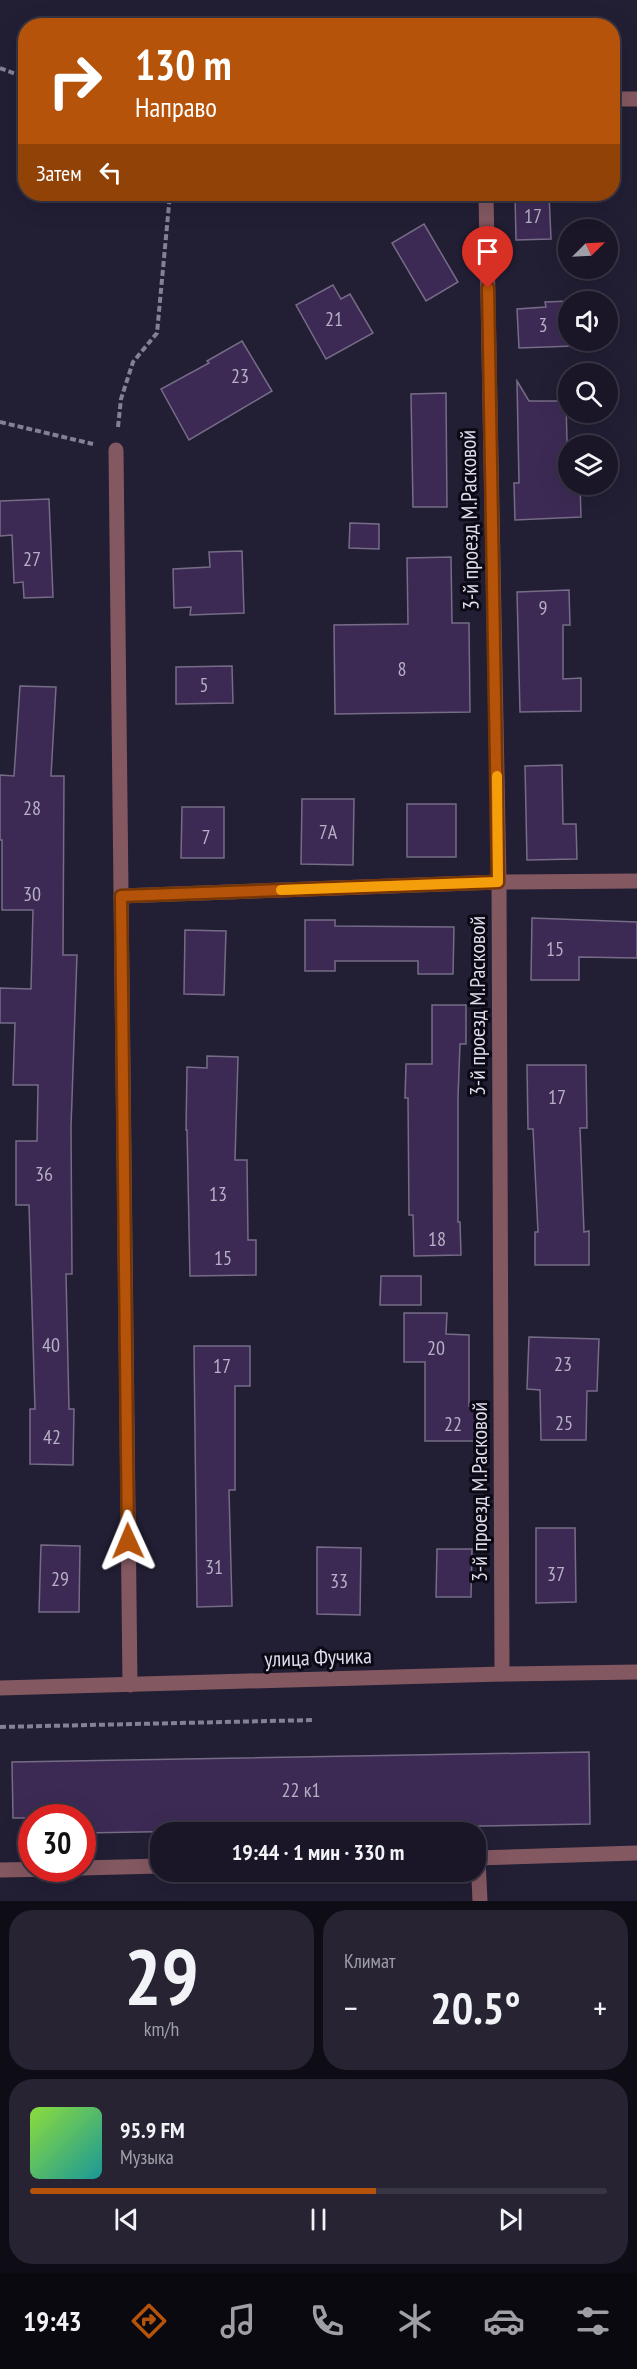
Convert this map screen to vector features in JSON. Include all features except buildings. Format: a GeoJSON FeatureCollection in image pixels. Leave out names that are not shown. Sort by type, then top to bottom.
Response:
{"type":"FeatureCollection","features":[{"type":"Feature","properties":{"kind":"street"},"geometry":{"type":"LineString","coordinates":[[620,99],[637,99]]}},
{"type":"Feature","properties":{"kind":"street","name":"3-й проезд М.Расковой"},"geometry":{"type":"LineString","coordinates":[[486,201],[498,882],[502,1674]]}},
{"type":"Feature","properties":{"kind":"street"},"geometry":{"type":"LineString","coordinates":[[116,450],[130,1685]]}},
{"type":"Feature","properties":{"kind":"street"},"geometry":{"type":"LineString","coordinates":[[121,896],[498,882],[637,881]]}},
{"type":"Feature","properties":{"kind":"street","name":"улица Фучика"},"geometry":{"type":"LineString","coordinates":[[0,1688],[637,1672]]}},
{"type":"Feature","properties":{"kind":"street"},"geometry":{"type":"LineString","coordinates":[[486,1858],[637,1853]]}},
{"type":"Feature","properties":{"kind":"street"},"geometry":{"type":"LineString","coordinates":[[96,1868],[150,1866]]}},
{"type":"Feature","properties":{"kind":"street"},"geometry":{"type":"LineString","coordinates":[[0,1870],[18,1870]]}},
{"type":"Feature","properties":{"kind":"street"},"geometry":{"type":"LineString","coordinates":[[479,1882],[480,1901]]}},
{"type":"Feature","properties":{"kind":"path"},"geometry":{"type":"LineString","coordinates":[[0,68],[18,75]]}},
{"type":"Feature","properties":{"kind":"path"},"geometry":{"type":"LineString","coordinates":[[0,422],[116,450],[121,399],[133,362],[157,333],[169,201]]}},
{"type":"Feature","properties":{"kind":"path"},"geometry":{"type":"LineString","coordinates":[[0,1727],[315,1720]]}},
{"type":"Feature","properties":{"kind":"slow traffic"},"geometry":{"type":"LineString","coordinates":[[281,890],[498,882],[497,776]]}},
{"type":"Feature","properties":{"kind":"route"},"geometry":{"type":"LineString","coordinates":[[128,1541],[121,896],[498,882],[488,288]]}}]}
